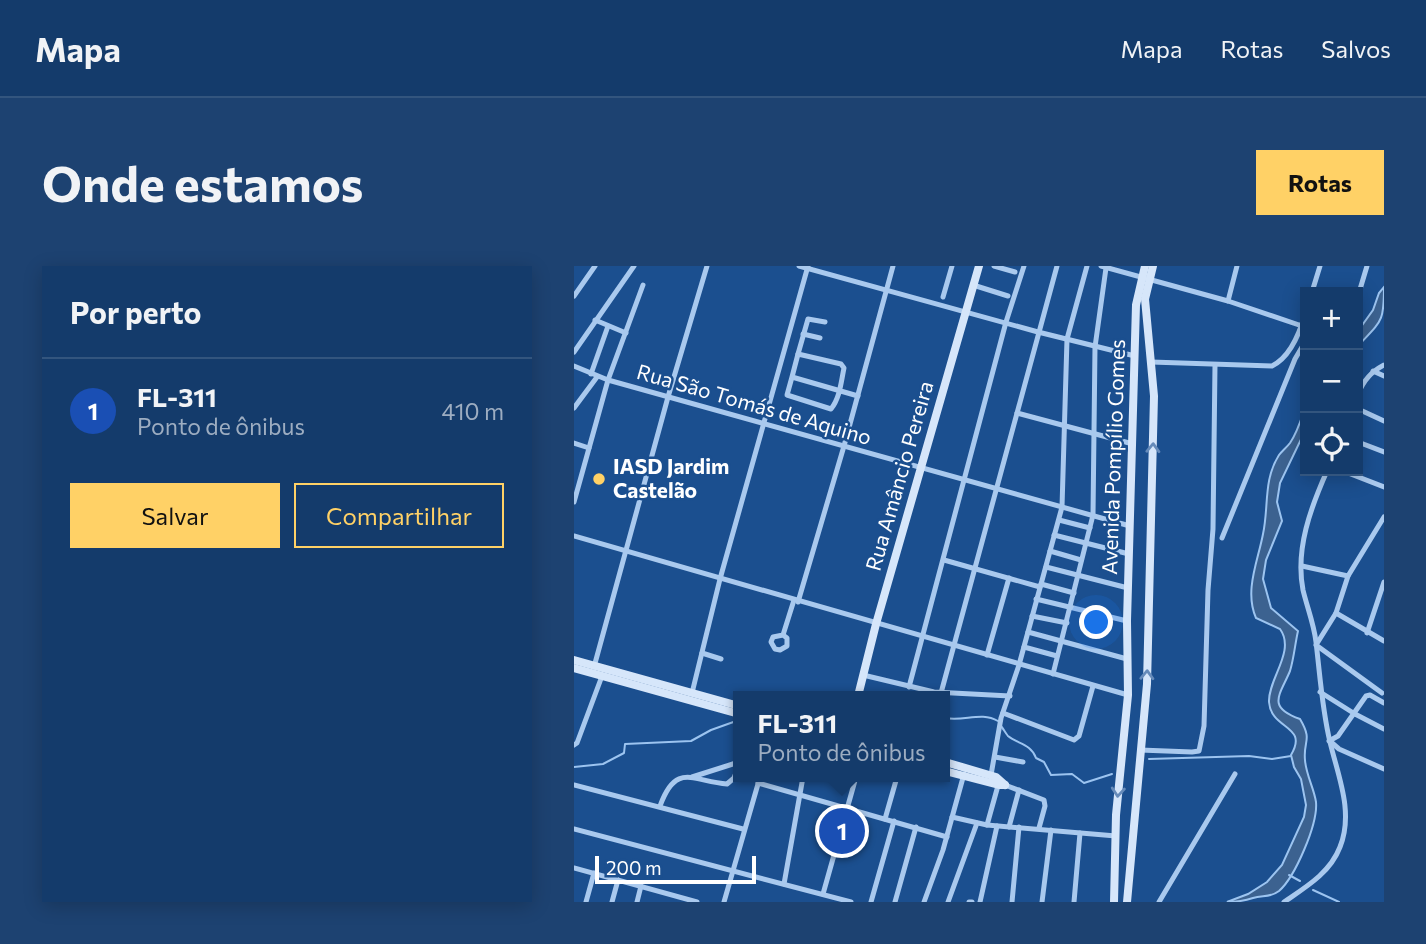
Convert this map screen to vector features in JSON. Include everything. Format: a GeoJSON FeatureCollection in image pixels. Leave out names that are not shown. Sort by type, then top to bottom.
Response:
{"type":"FeatureCollection","features":[{"type":"Feature","properties":{"kind":"main road","name":"Rua Amâncio Pereira"},"geometry":{"type":"LineString","coordinates":[[859,691],[920,467],[979,266]]}},
{"type":"Feature","properties":{"kind":"main road","name":"Avenida Pompílio Gomes"},"geometry":{"type":"LineString","coordinates":[[1127,902],[1147,684],[1154,408],[1145,314],[1145,266]]}},
{"type":"Feature","properties":{"kind":"main road","name":"Avenida Pompílio Gomes"},"geometry":{"type":"LineString","coordinates":[[1114,902],[1122,741],[1128,695],[1127,621],[1136,305],[1153,266]]}},
{"type":"Feature","properties":{"kind":"main road"},"geometry":{"type":"LineString","coordinates":[[574,660],[597,675],[692,693],[733,704]]}},
{"type":"Feature","properties":{"kind":"main road"},"geometry":{"type":"LineString","coordinates":[[574,668],[733,712]]}},
{"type":"Feature","properties":{"kind":"main road"},"geometry":{"type":"LineString","coordinates":[[1125,724],[1142,726]]}},
{"type":"Feature","properties":{"kind":"main road"},"geometry":{"type":"LineString","coordinates":[[1122,741],[1133,740],[1141,747]]}},
{"type":"Feature","properties":{"kind":"main road"},"geometry":{"type":"LineString","coordinates":[[950,764],[1001,783]]}},
{"type":"Feature","properties":{"kind":"main road"},"geometry":{"type":"LineString","coordinates":[[950,771],[991,775],[1001,783]]}},
{"type":"Feature","properties":{"kind":"street"},"geometry":{"type":"LineString","coordinates":[[574,296],[595,266]]}},
{"type":"Feature","properties":{"kind":"street"},"geometry":{"type":"LineString","coordinates":[[574,352],[634,266]]}},
{"type":"Feature","properties":{"kind":"street"},"geometry":{"type":"LineString","coordinates":[[574,745],[578,743],[597,675],[626,552],[707,266]]}},
{"type":"Feature","properties":{"kind":"street"},"geometry":{"type":"LineString","coordinates":[[799,266],[1135,356]]}},
{"type":"Feature","properties":{"kind":"street"},"geometry":{"type":"LineString","coordinates":[[783,635],[844,446],[893,266]]}},
{"type":"Feature","properties":{"kind":"street"},"geometry":{"type":"LineString","coordinates":[[943,297],[952,266]]}},
{"type":"Feature","properties":{"kind":"street"},"geometry":{"type":"LineString","coordinates":[[994,266],[1015,272]]}},
{"type":"Feature","properties":{"kind":"street"},"geometry":{"type":"LineString","coordinates":[[909,688],[1006,322],[1024,266]]}},
{"type":"Feature","properties":{"kind":"street"},"geometry":{"type":"LineString","coordinates":[[942,691],[1057,266]]}},
{"type":"Feature","properties":{"kind":"street"},"geometry":{"type":"LineString","coordinates":[[991,775],[1002,715],[1020,664],[1062,507],[1066,339],[1087,266]]}},
{"type":"Feature","properties":{"kind":"street"},"geometry":{"type":"LineString","coordinates":[[1228,301],[1237,266]]}},
{"type":"Feature","properties":{"kind":"street"},"geometry":{"type":"LineString","coordinates":[[1314,287],[1320,266]]}},
{"type":"Feature","properties":{"kind":"street"},"geometry":{"type":"LineString","coordinates":[[1361,287],[1367,266]]}},
{"type":"Feature","properties":{"kind":"street"},"geometry":{"type":"LineString","coordinates":[[692,693],[720,579],[808,267]]}},
{"type":"Feature","properties":{"kind":"street"},"geometry":{"type":"LineString","coordinates":[[1053,674],[1093,515],[1095,347],[1104,267],[1228,301],[1300,325]]}},
{"type":"Feature","properties":{"kind":"street"},"geometry":{"type":"LineString","coordinates":[[574,502],[608,380],[642,285]]}},
{"type":"Feature","properties":{"kind":"street"},"geometry":{"type":"LineString","coordinates":[[973,285],[1008,296]]}},
{"type":"Feature","properties":{"kind":"street"},"geometry":{"type":"LineString","coordinates":[[798,354],[843,366],[839,391],[831,409],[787,395],[803,334],[808,319],[825,322]]}},
{"type":"Feature","properties":{"kind":"street"},"geometry":{"type":"LineString","coordinates":[[596,320],[626,332]]}},
{"type":"Feature","properties":{"kind":"street"},"geometry":{"type":"LineString","coordinates":[[574,408],[594,375],[608,326]]}},
{"type":"Feature","properties":{"kind":"street"},"geometry":{"type":"LineString","coordinates":[[1151,362],[1275,365],[1300,332]]}},
{"type":"Feature","properties":{"kind":"street"},"geometry":{"type":"LineString","coordinates":[[803,334],[820,338]]}},
{"type":"Feature","properties":{"kind":"street"},"geometry":{"type":"LineString","coordinates":[[1222,538],[1300,350]]}},
{"type":"Feature","properties":{"kind":"street"},"geometry":{"type":"LineString","coordinates":[[1141,747],[1192,752],[1200,749],[1204,726],[1208,590],[1213,529],[1215,365]]}},
{"type":"Feature","properties":{"kind":"street"},"geometry":{"type":"LineString","coordinates":[[1363,383],[1373,371],[1384,365]]}},
{"type":"Feature","properties":{"kind":"street","name":"Rua São Tomás de Aquino"},"geometry":{"type":"LineString","coordinates":[[574,366],[608,380],[1130,526]]}},
{"type":"Feature","properties":{"kind":"street"},"geometry":{"type":"LineString","coordinates":[[1373,371],[1384,376]]}},
{"type":"Feature","properties":{"kind":"street"},"geometry":{"type":"LineString","coordinates":[[792,377],[858,396]]}},
{"type":"Feature","properties":{"kind":"street"},"geometry":{"type":"LineString","coordinates":[[1363,412],[1384,421]]}},
{"type":"Feature","properties":{"kind":"street"},"geometry":{"type":"LineString","coordinates":[[1017,413],[1133,444]]}},
{"type":"Feature","properties":{"kind":"street"},"geometry":{"type":"LineString","coordinates":[[574,443],[589,448]]}},
{"type":"Feature","properties":{"kind":"street"},"geometry":{"type":"LineString","coordinates":[[1363,444],[1384,452]]}},
{"type":"Feature","properties":{"kind":"street"},"geometry":{"type":"LineString","coordinates":[[1284,902],[1316,881],[1340,849],[1345,824],[1344,798],[1329,741],[1320,692],[1316,645],[1303,588],[1302,566],[1308,521],[1325,476]]}},
{"type":"Feature","properties":{"kind":"street"},"geometry":{"type":"LineString","coordinates":[[1356,476],[1384,487]]}},
{"type":"Feature","properties":{"kind":"street"},"geometry":{"type":"LineString","coordinates":[[1316,645],[1336,614],[1348,576],[1384,517]]}},
{"type":"Feature","properties":{"kind":"street"},"geometry":{"type":"LineString","coordinates":[[1059,520],[1090,528]]}},
{"type":"Feature","properties":{"kind":"street"},"geometry":{"type":"LineString","coordinates":[[574,536],[1128,695]]}},
{"type":"Feature","properties":{"kind":"street"},"geometry":{"type":"LineString","coordinates":[[1055,536],[1129,554]]}},
{"type":"Feature","properties":{"kind":"street"},"geometry":{"type":"LineString","coordinates":[[1051,551],[1081,560]]}},
{"type":"Feature","properties":{"kind":"street"},"geometry":{"type":"LineString","coordinates":[[944,560],[1074,593]]}},
{"type":"Feature","properties":{"kind":"street"},"geometry":{"type":"LineString","coordinates":[[1302,566],[1348,576]]}},
{"type":"Feature","properties":{"kind":"street"},"geometry":{"type":"LineString","coordinates":[[1046,567],[1128,588]]}},
{"type":"Feature","properties":{"kind":"street"},"geometry":{"type":"LineString","coordinates":[[987,655],[1009,578]]}},
{"type":"Feature","properties":{"kind":"street"},"geometry":{"type":"LineString","coordinates":[[1367,633],[1384,582]]}},
{"type":"Feature","properties":{"kind":"street"},"geometry":{"type":"LineString","coordinates":[[1037,599],[1127,621]]}},
{"type":"Feature","properties":{"kind":"street"},"geometry":{"type":"LineString","coordinates":[[1336,614],[1384,641]]}},
{"type":"Feature","properties":{"kind":"street"},"geometry":{"type":"LineString","coordinates":[[1032,615],[1066,623]]}},
{"type":"Feature","properties":{"kind":"street"},"geometry":{"type":"LineString","coordinates":[[1028,632],[1128,659]]}},
{"type":"Feature","properties":{"kind":"street"},"geometry":{"type":"LineString","coordinates":[[1316,645],[1381,691]]}},
{"type":"Feature","properties":{"kind":"street"},"geometry":{"type":"LineString","coordinates":[[1024,647],[1057,656]]}},
{"type":"Feature","properties":{"kind":"street"},"geometry":{"type":"LineString","coordinates":[[702,653],[722,659]]}},
{"type":"Feature","properties":{"kind":"street"},"geometry":{"type":"LineString","coordinates":[[863,675],[909,688],[934,691]]}},
{"type":"Feature","properties":{"kind":"street"},"geometry":{"type":"LineString","coordinates":[[1002,715],[1074,740],[1079,736],[1093,685]]}},
{"type":"Feature","properties":{"kind":"street"},"geometry":{"type":"LineString","coordinates":[[1329,741],[1338,736],[1366,696],[1381,691]]}},
{"type":"Feature","properties":{"kind":"street"},"geometry":{"type":"LineString","coordinates":[[1377,699],[1381,691]]}},
{"type":"Feature","properties":{"kind":"street"},"geometry":{"type":"LineString","coordinates":[[950,692],[1010,696]]}},
{"type":"Feature","properties":{"kind":"street"},"geometry":{"type":"LineString","coordinates":[[1320,692],[1384,729]]}},
{"type":"Feature","properties":{"kind":"street"},"geometry":{"type":"LineString","coordinates":[[1370,695],[1384,704]]}},
{"type":"Feature","properties":{"kind":"street"},"geometry":{"type":"LineString","coordinates":[[1329,741],[1339,749],[1384,769]]}},
{"type":"Feature","properties":{"kind":"street"},"geometry":{"type":"LineString","coordinates":[[995,757],[1023,762]]}},
{"type":"Feature","properties":{"kind":"street"},"geometry":{"type":"LineString","coordinates":[[660,806],[669,785],[675,781],[733,765]]}},
{"type":"Feature","properties":{"kind":"street"},"geometry":{"type":"LineString","coordinates":[[924,902],[965,772]]}},
{"type":"Feature","properties":{"kind":"street"},"geometry":{"type":"LineString","coordinates":[[1159,902],[1235,774]]}},
{"type":"Feature","properties":{"kind":"street"},"geometry":{"type":"LineString","coordinates":[[692,777],[727,784],[733,779]]}},
{"type":"Feature","properties":{"kind":"street"},"geometry":{"type":"LineString","coordinates":[[724,902],[758,782]]}},
{"type":"Feature","properties":{"kind":"street"},"geometry":{"type":"LineString","coordinates":[[764,782],[799,795],[947,836]]}},
{"type":"Feature","properties":{"kind":"street"},"geometry":{"type":"LineString","coordinates":[[784,884],[802,782]]}},
{"type":"Feature","properties":{"kind":"street"},"geometry":{"type":"LineString","coordinates":[[823,894],[855,782]]}},
{"type":"Feature","properties":{"kind":"street"},"geometry":{"type":"LineString","coordinates":[[885,819],[896,782]]}},
{"type":"Feature","properties":{"kind":"street"},"geometry":{"type":"LineString","coordinates":[[987,825],[1001,783],[1041,797],[1046,803],[1039,828]]}},
{"type":"Feature","properties":{"kind":"street"},"geometry":{"type":"LineString","coordinates":[[574,785],[743,829]]}},
{"type":"Feature","properties":{"kind":"street"},"geometry":{"type":"LineString","coordinates":[[1009,827],[1019,790]]}},
{"type":"Feature","properties":{"kind":"street"},"geometry":{"type":"LineString","coordinates":[[953,817],[977,824],[1116,836]]}},
{"type":"Feature","properties":{"kind":"street"},"geometry":{"type":"LineString","coordinates":[[871,902],[894,821]]}},
{"type":"Feature","properties":{"kind":"street"},"geometry":{"type":"LineString","coordinates":[[948,902],[977,824]]}},
{"type":"Feature","properties":{"kind":"street"},"geometry":{"type":"LineString","coordinates":[[981,902],[997,826]]}},
{"type":"Feature","properties":{"kind":"street"},"geometry":{"type":"LineString","coordinates":[[1012,902],[1019,827]]}},
{"type":"Feature","properties":{"kind":"street"},"geometry":{"type":"LineString","coordinates":[[895,902],[916,828]]}},
{"type":"Feature","properties":{"kind":"street"},"geometry":{"type":"LineString","coordinates":[[574,829],[851,902]]}},
{"type":"Feature","properties":{"kind":"street"},"geometry":{"type":"LineString","coordinates":[[1042,902],[1051,830]]}},
{"type":"Feature","properties":{"kind":"street"},"geometry":{"type":"LineString","coordinates":[[1074,902],[1080,833]]}},
{"type":"Feature","properties":{"kind":"street"},"geometry":{"type":"LineString","coordinates":[[574,868],[697,902]]}},
{"type":"Feature","properties":{"kind":"street"},"geometry":{"type":"LineString","coordinates":[[586,902],[594,873]]}},
{"type":"Feature","properties":{"kind":"street"},"geometry":{"type":"LineString","coordinates":[[612,902],[618,880]]}},
{"type":"Feature","properties":{"kind":"street"},"geometry":{"type":"LineString","coordinates":[[637,902],[641,886]]}},
{"type":"Feature","properties":{"kind":"street"},"geometry":{"type":"LineString","coordinates":[[662,902],[665,893]]}},
{"type":"Feature","properties":{"kind":"water"},"geometry":{"type":"Polygon","coordinates":[[[1384,287],[1380,320],[1363,341],[1363,324],[1373,310],[1384,287]]]}},
{"type":"Feature","properties":{"kind":"water"},"geometry":{"type":"Polygon","coordinates":[[[1300,423],[1300,441],[1280,483],[1277,502],[1282,521],[1266,560],[1263,579],[1271,608],[1298,631],[1290,671],[1278,700],[1283,710],[1300,719],[1306,732],[1305,760],[1315,797],[1316,812],[1298,862],[1279,891],[1269,896],[1227,902],[1248,894],[1267,882],[1282,865],[1304,817],[1306,805],[1301,779],[1291,755],[1295,738],[1276,718],[1269,702],[1283,656],[1284,638],[1280,629],[1256,618],[1251,597],[1265,524],[1271,474],[1279,455],[1290,443],[1300,423]]]}},
{"type":"Feature","properties":{"kind":"waterway"},"geometry":{"type":"LineString","coordinates":[[950,718],[985,717],[998,721]]}},
{"type":"Feature","properties":{"kind":"waterway"},"geometry":{"type":"LineString","coordinates":[[574,767],[603,764],[624,753],[625,744],[691,741],[733,722]]}},
{"type":"Feature","properties":{"kind":"waterway"},"geometry":{"type":"LineString","coordinates":[[1001,726],[1008,736],[1028,747],[1036,758],[1044,762],[1051,775],[1072,774],[1084,783],[1112,774]]}},
{"type":"Feature","properties":{"kind":"waterway"},"geometry":{"type":"LineString","coordinates":[[1149,759],[1249,756],[1272,759],[1291,756]]}},
{"type":"Feature","properties":{"kind":"waterway"},"geometry":{"type":"LineString","coordinates":[[1289,875],[1300,881]]}},
{"type":"Feature","properties":{"kind":"waterway"},"geometry":{"type":"LineString","coordinates":[[1313,890],[1339,902]]}},
{"type":"Feature","properties":{"kind":"place","name":"IASD Jardim Castelão"},"geometry":{"type":"Point","coordinates":[599,479]}},
{"type":"Feature","properties":{"kind":"place","name":"FL-311"},"geometry":{"type":"Point","coordinates":[842,831]}}]}
